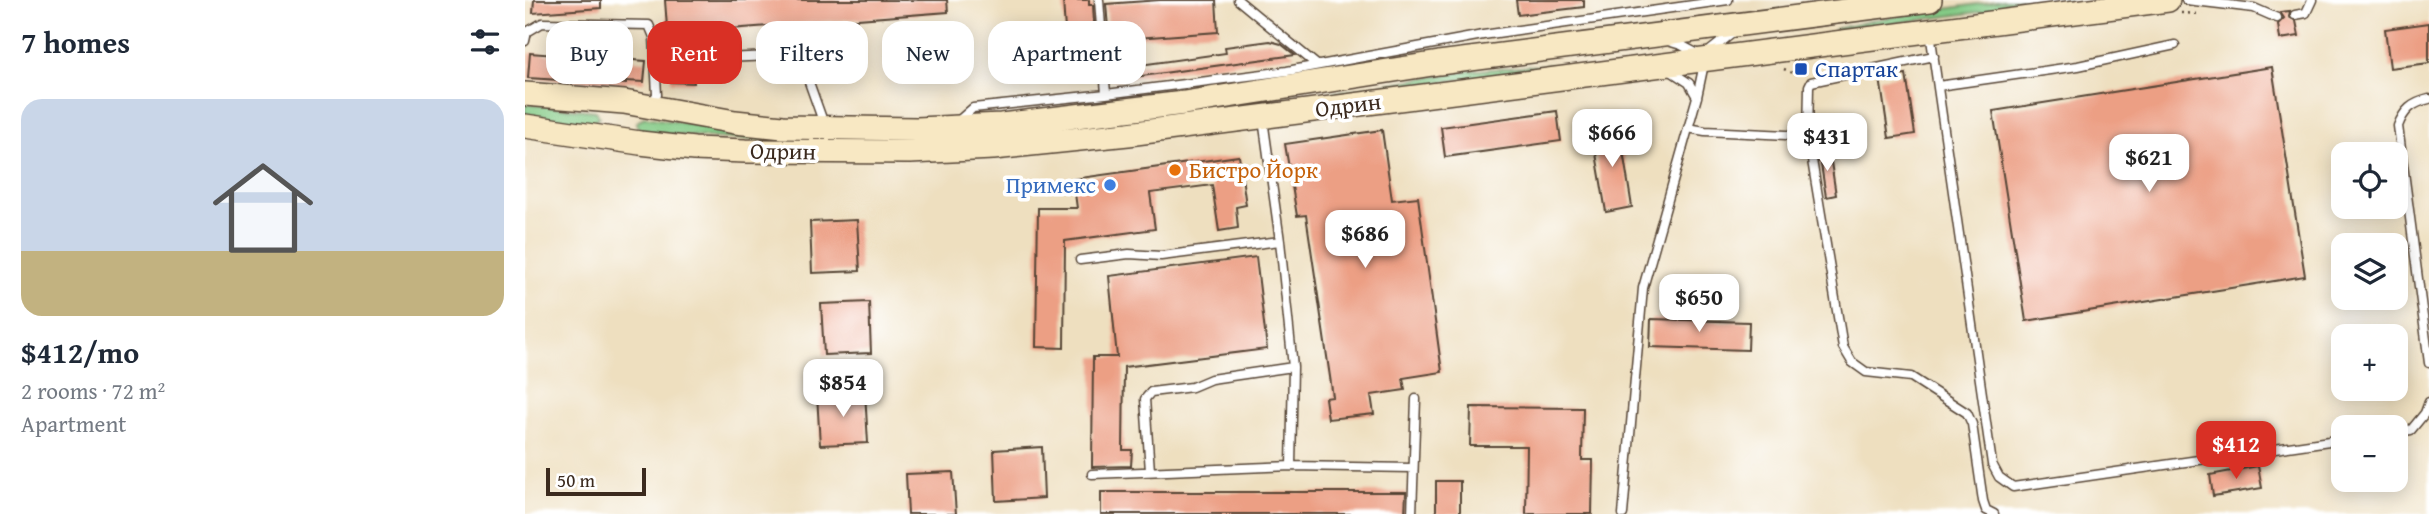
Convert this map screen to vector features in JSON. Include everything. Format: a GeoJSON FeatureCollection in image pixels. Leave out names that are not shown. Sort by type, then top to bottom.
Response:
{"type":"FeatureCollection","features":[{"type":"Feature","properties":{"kind":"main road","name":"Одрин"},"geometry":{"type":"LineString","coordinates":[[525,94],[596,99],[735,122],[826,129],[951,127],[1069,118],[1439,64],[1930,0]]}},
{"type":"Feature","properties":{"kind":"main road","name":"Одрин"},"geometry":{"type":"LineString","coordinates":[[525,126],[640,143],[732,150],[910,152],[1052,143],[2168,0]]}},
{"type":"Feature","properties":{"kind":"main road"},"geometry":{"type":"LineString","coordinates":[[1263,116],[1279,98],[1346,87],[1367,76]]}},
{"type":"Feature","properties":{"kind":"main road"},"geometry":{"type":"LineString","coordinates":[[590,136],[598,133],[606,120],[606,112],[596,99]]}},
{"type":"Feature","properties":{"kind":"main road"},"geometry":{"type":"LineString","coordinates":[[640,143],[632,136],[629,121],[637,110],[648,106]]}},
{"type":"Feature","properties":{"kind":"lane"},"geometry":{"type":"LineString","coordinates":[[1099,0],[1106,94]]}},
{"type":"Feature","properties":{"kind":"lane"},"geometry":{"type":"LineString","coordinates":[[1238,0],[1317,65]]}},
{"type":"Feature","properties":{"kind":"lane"},"geometry":{"type":"LineString","coordinates":[[951,127],[973,108],[1106,94],[1317,65],[1483,35],[1691,3],[1728,0]]}},
{"type":"Feature","properties":{"kind":"lane"},"geometry":{"type":"LineString","coordinates":[[2186,0],[2254,8],[2277,18]]}},
{"type":"Feature","properties":{"kind":"lane"},"geometry":{"type":"LineString","coordinates":[[2295,15],[2306,13],[2312,0]]}},
{"type":"Feature","properties":{"kind":"lane"},"geometry":{"type":"LineString","coordinates":[[525,41],[527,32],[542,23],[649,25],[654,37],[657,95],[648,106]]}},
{"type":"Feature","properties":{"kind":"lane"},"geometry":{"type":"LineString","coordinates":[[1623,514],[1643,288],[1697,97],[1705,59],[1711,50],[1745,24]]}},
{"type":"Feature","properties":{"kind":"lane"},"geometry":{"type":"LineString","coordinates":[[1930,31],[1992,464],[1999,477],[2013,486],[2331,441]]}},
{"type":"Feature","properties":{"kind":"lane"},"geometry":{"type":"LineString","coordinates":[[1650,37],[1681,45],[1705,59]]}},
{"type":"Feature","properties":{"kind":"lane"},"geometry":{"type":"LineString","coordinates":[[1938,86],[2078,66],[2175,45]]}},
{"type":"Feature","properties":{"kind":"lane"},"geometry":{"type":"LineString","coordinates":[[1934,56],[1811,82],[1808,136],[1843,347],[1852,362],[1866,372],[1911,377],[1967,413],[1972,424],[1983,501],[1986,510],[1994,514]]}},
{"type":"Feature","properties":{"kind":"lane"},"geometry":{"type":"LineString","coordinates":[[742,57],[800,57],[826,129]]}},
{"type":"Feature","properties":{"kind":"lane"},"geometry":{"type":"LineString","coordinates":[[1660,66],[1681,76],[1689,83],[1697,97]]}},
{"type":"Feature","properties":{"kind":"lane"},"geometry":{"type":"LineString","coordinates":[[2429,99],[2418,101],[2404,110],[2398,126],[2429,363]]}},
{"type":"Feature","properties":{"kind":"lane"},"geometry":{"type":"LineString","coordinates":[[1263,116],[1293,367],[1291,467]]}},
{"type":"Feature","properties":{"kind":"lane"},"geometry":{"type":"LineString","coordinates":[[1688,128],[1808,136]]}},
{"type":"Feature","properties":{"kind":"lane"},"geometry":{"type":"LineString","coordinates":[[1080,260],[1129,254],[1161,256],[1280,241]]}},
{"type":"Feature","properties":{"kind":"lane"},"geometry":{"type":"LineString","coordinates":[[1150,471],[1145,399],[1151,392],[1192,387],[1211,379],[1293,367]]}},
{"type":"Feature","properties":{"kind":"lane"},"geometry":{"type":"LineString","coordinates":[[1412,514],[1416,399]]}},
{"type":"Feature","properties":{"kind":"lane"},"geometry":{"type":"LineString","coordinates":[[2408,430],[2425,413],[2429,402]]}},
{"type":"Feature","properties":{"kind":"lane"},"geometry":{"type":"LineString","coordinates":[[1092,474],[1291,467],[1412,468]]}},
{"type":"Feature","properties":{"kind":"green space"},"geometry":{"type":"Polygon","coordinates":[[[2004,0],[2071,0],[1835,31],[1879,19],[2004,0]]]}},
{"type":"Feature","properties":{"kind":"green space"},"geometry":{"type":"Polygon","coordinates":[[[1550,65],[1550,68],[1331,96],[1330,93],[1468,71],[1550,65]]]}},
{"type":"Feature","properties":{"kind":"green space"},"geometry":{"type":"Polygon","coordinates":[[[525,104],[596,111],[599,117],[592,124],[525,114],[525,104]]]}},
{"type":"Feature","properties":{"kind":"green space"},"geometry":{"type":"Polygon","coordinates":[[[644,117],[790,138],[790,141],[641,132],[636,123],[644,117]]]}},
{"type":"Feature","properties":{"kind":"building"},"geometry":{"type":"Polygon","coordinates":[[[534,0],[601,0],[601,8],[533,13],[534,0]]]}},
{"type":"Feature","properties":{"kind":"building"},"geometry":{"type":"Polygon","coordinates":[[[665,0],[947,0],[948,12],[832,21],[756,21],[756,27],[742,28],[742,21],[667,21],[665,0]]]}},
{"type":"Feature","properties":{"kind":"building"},"geometry":{"type":"Polygon","coordinates":[[[1063,0],[1089,0],[1089,5],[1093,5],[1094,21],[1064,21],[1063,0]]]}},
{"type":"Feature","properties":{"kind":"building"},"geometry":{"type":"Polygon","coordinates":[[[1216,0],[1218,32],[1146,37],[1146,21],[1107,21],[1106,4],[1216,0]]]}},
{"type":"Feature","properties":{"kind":"building"},"geometry":{"type":"Polygon","coordinates":[[[1516,0],[1584,0],[1584,7],[1518,15],[1516,0]]]}},
{"type":"Feature","properties":{"kind":"building"},"geometry":{"type":"Polygon","coordinates":[[[2290,11],[2289,17],[2296,21],[2299,36],[2280,39],[2278,24],[2284,18],[2280,12],[2290,11]]]}},
{"type":"Feature","properties":{"kind":"building"},"geometry":{"type":"Polygon","coordinates":[[[2429,23],[2429,63],[2390,68],[2385,29],[2429,23]]]}},
{"type":"Feature","properties":{"kind":"building"},"geometry":{"type":"Polygon","coordinates":[[[1270,41],[1281,44],[1295,55],[1146,75],[1146,64],[1226,53],[1225,47],[1270,41]]]}},
{"type":"Feature","properties":{"kind":"building"},"geometry":{"type":"Polygon","coordinates":[[[530,53],[546,54],[546,79],[528,78],[530,53]]]}},
{"type":"Feature","properties":{"kind":"building"},"geometry":{"type":"Polygon","coordinates":[[[633,60],[646,61],[644,82],[633,81],[633,60]]]}},
{"type":"Feature","properties":{"kind":"building"},"geometry":{"type":"Polygon","coordinates":[[[2272,67],[2305,276],[2026,321],[1993,111],[2272,67]]]}},
{"type":"Feature","properties":{"kind":"building"},"geometry":{"type":"Polygon","coordinates":[[[1906,74],[1915,134],[1889,138],[1880,78],[1906,74]]]}},
{"type":"Feature","properties":{"kind":"building"},"geometry":{"type":"Polygon","coordinates":[[[1557,111],[1561,141],[1445,157],[1441,127],[1557,111]]]}},
{"type":"Feature","properties":{"kind":"building"},"geometry":{"type":"Polygon","coordinates":[[[1619,126],[1632,207],[1606,212],[1592,130],[1619,126]]]}},
{"type":"Feature","properties":{"kind":"building"},"geometry":{"type":"Polygon","coordinates":[[[1382,130],[1392,200],[1418,197],[1442,372],[1403,378],[1405,390],[1371,395],[1374,414],[1328,419],[1325,398],[1333,397],[1306,215],[1297,216],[1285,144],[1382,130]]]}},
{"type":"Feature","properties":{"kind":"building"},"geometry":{"type":"Polygon","coordinates":[[[1829,149],[1836,195],[1826,197],[1819,151],[1829,149]]]}},
{"type":"Feature","properties":{"kind":"building"},"geometry":{"type":"Polygon","coordinates":[[[1239,156],[1246,205],[1236,207],[1238,228],[1219,231],[1212,185],[1150,193],[1155,229],[1065,241],[1064,348],[1036,347],[1038,208],[1077,208],[1073,179],[1239,156]]]}},
{"type":"Feature","properties":{"kind":"building"},"geometry":{"type":"Polygon","coordinates":[[[857,220],[860,271],[812,273],[810,222],[857,220]]]}},
{"type":"Feature","properties":{"kind":"building"},"geometry":{"type":"Polygon","coordinates":[[[1256,257],[1267,349],[1124,367],[1123,450],[1132,450],[1131,466],[1092,467],[1093,357],[1117,357],[1109,276],[1256,257]]]}},
{"type":"Feature","properties":{"kind":"building"},"geometry":{"type":"Polygon","coordinates":[[[869,302],[871,353],[824,355],[821,304],[869,302]]]}},
{"type":"Feature","properties":{"kind":"building"},"geometry":{"type":"Polygon","coordinates":[[[1651,319],[1749,322],[1748,350],[1650,347],[1651,319]]]}},
{"type":"Feature","properties":{"kind":"building"},"geometry":{"type":"Polygon","coordinates":[[[865,392],[868,443],[820,445],[817,395],[865,392]]]}},
{"type":"Feature","properties":{"kind":"building"},"geometry":{"type":"Polygon","coordinates":[[[1471,407],[1583,408],[1582,460],[1593,460],[1592,514],[1526,514],[1527,446],[1470,446],[1471,407]]]}},
{"type":"Feature","properties":{"kind":"building"},"geometry":{"type":"Polygon","coordinates":[[[1042,447],[1044,498],[996,501],[994,450],[1042,447]]]}},
{"type":"Feature","properties":{"kind":"building"},"geometry":{"type":"Polygon","coordinates":[[[2258,466],[2262,488],[2213,496],[2210,475],[2258,466]]]}},
{"type":"Feature","properties":{"kind":"building"},"geometry":{"type":"Polygon","coordinates":[[[953,472],[956,514],[908,514],[906,474],[953,472]]]}},
{"type":"Feature","properties":{"kind":"building"},"geometry":{"type":"Polygon","coordinates":[[[1436,481],[1460,481],[1460,514],[1436,514],[1436,481]]]}},
{"type":"Feature","properties":{"kind":"building"},"geometry":{"type":"Polygon","coordinates":[[[1101,492],[1406,492],[1405,514],[1101,514],[1101,492]]]}},
{"type":"Feature","properties":{"kind":"place","name":"Спартак"},"geometry":{"type":"Point","coordinates":[1801,69]}},
{"type":"Feature","properties":{"kind":"place","name":"Бистро Йорк"},"geometry":{"type":"Point","coordinates":[1175,170]}},
{"type":"Feature","properties":{"kind":"place","name":"Примекс"},"geometry":{"type":"Point","coordinates":[1110,185]}}]}
